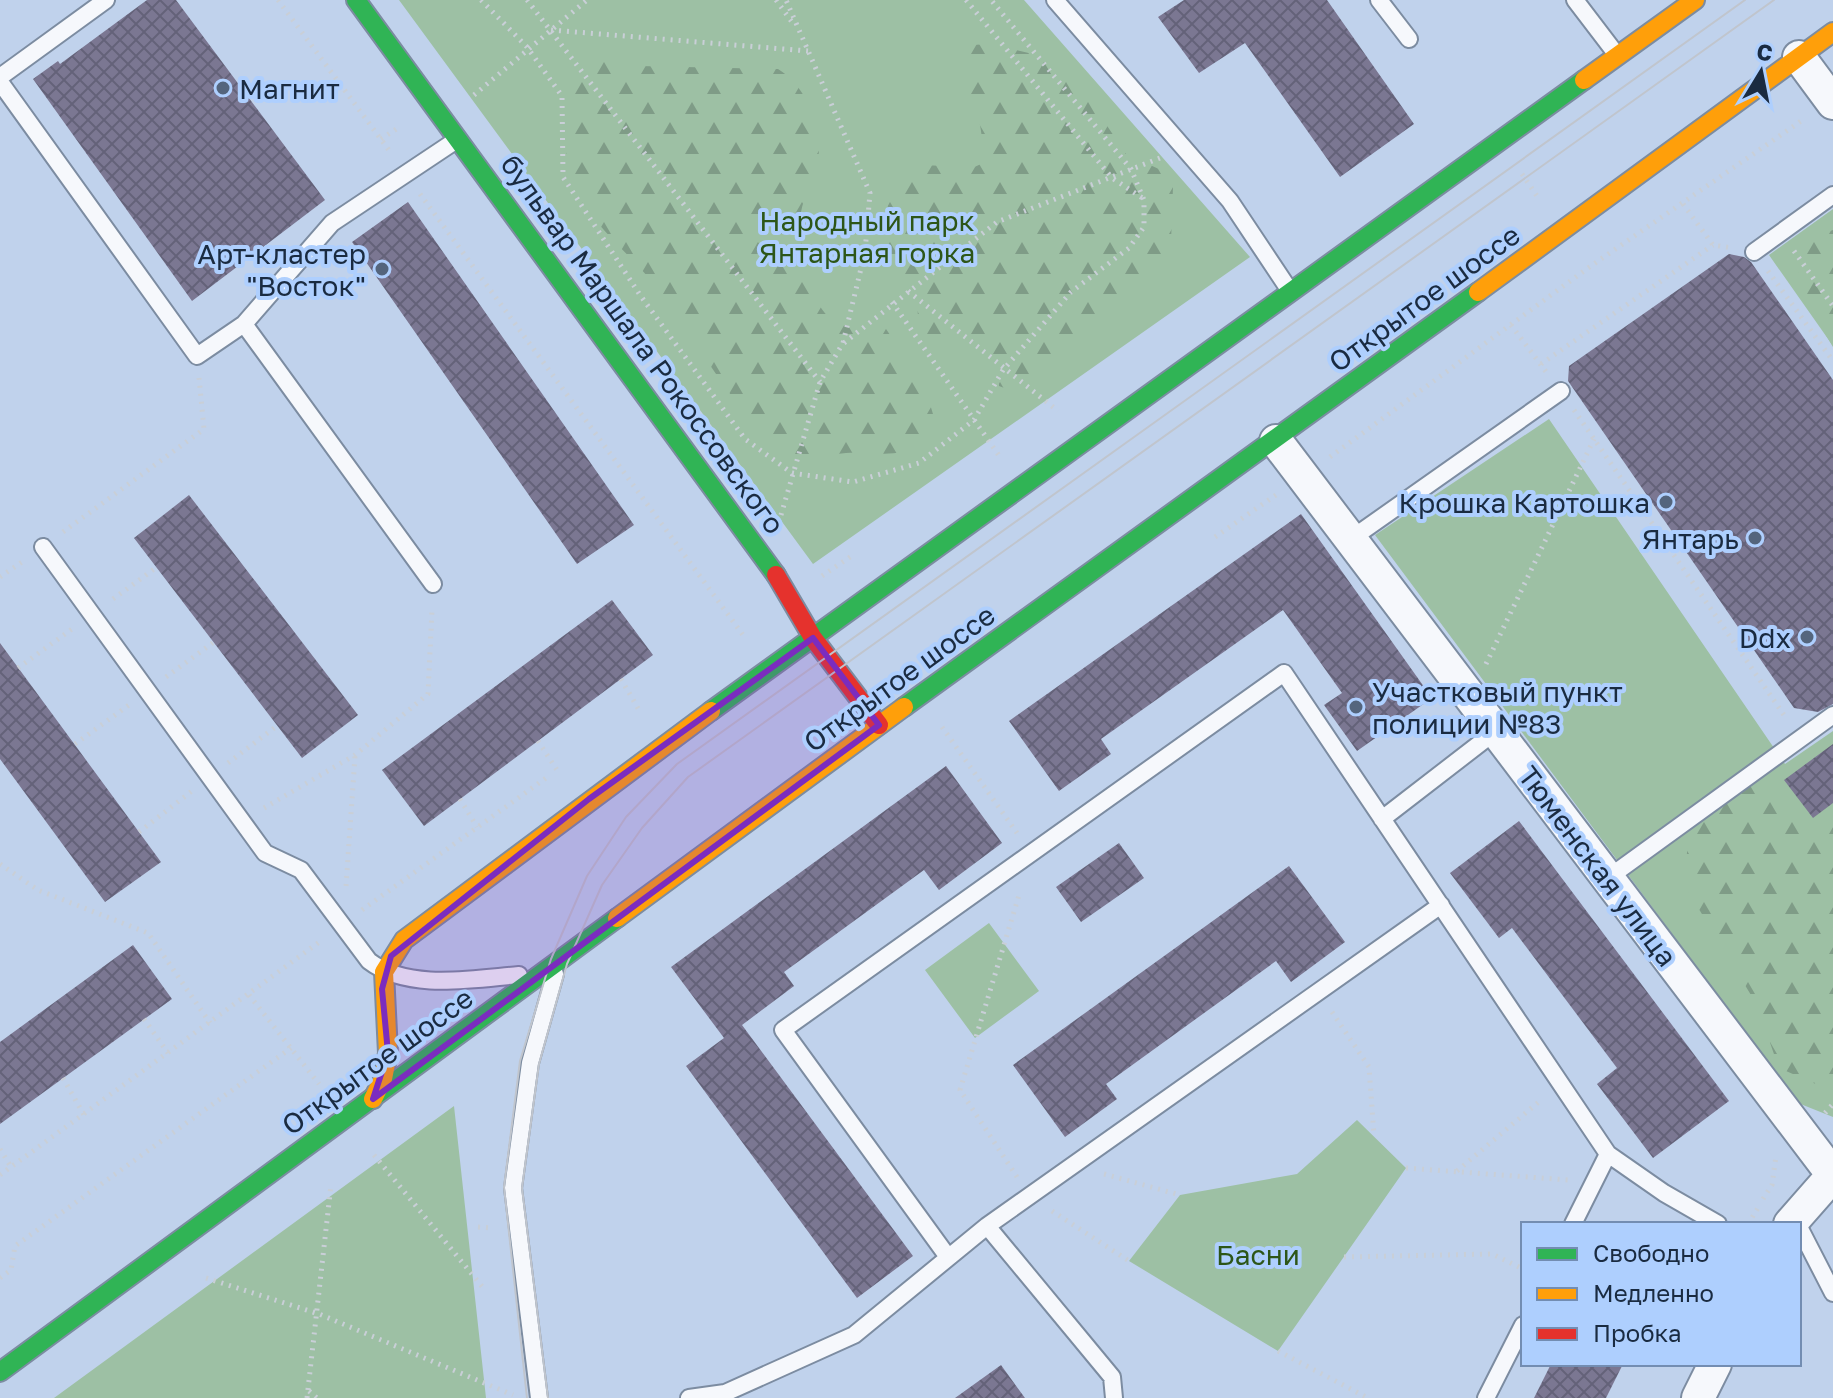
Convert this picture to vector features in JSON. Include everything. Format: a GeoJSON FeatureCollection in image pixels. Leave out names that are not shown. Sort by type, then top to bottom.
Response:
{"type":"FeatureCollection","features":[{"type":"Feature","properties":{"kind":"street","name":"бульвар Маршала Рокоссовского"},"geometry":{"type":"LineString","coordinates":[[356,0],[460,138],[793,599],[813,638],[879,725]]}},
{"type":"Feature","properties":{"kind":"street"},"geometry":{"type":"LineString","coordinates":[[373,1099],[383,1079],[388,1053],[384,972],[404,940],[589,799],[1695,0]]}},
{"type":"Feature","properties":{"kind":"street","name":"Открытое шоссе"},"geometry":{"type":"LineString","coordinates":[[0,1372],[879,725],[1276,441],[1833,32]]}},
{"type":"Feature","properties":{"kind":"street"},"geometry":{"type":"LineString","coordinates":[[1799,57],[1832,102]]}},
{"type":"Feature","properties":{"kind":"street","name":"Тюменская улица"},"geometry":{"type":"LineString","coordinates":[[1276,441],[1833,1175]]}},
{"type":"Feature","properties":{"kind":"street"},"geometry":{"type":"LineString","coordinates":[[1796,1222],[1833,1175]]}},
{"type":"Feature","properties":{"kind":"street"},"geometry":{"type":"LineString","coordinates":[[1698,1398],[1714,1366]]}},
{"type":"Feature","properties":{"kind":"lane"},"geometry":{"type":"LineString","coordinates":[[1055,0],[1230,201],[1291,292]]}},
{"type":"Feature","properties":{"kind":"lane"},"geometry":{"type":"LineString","coordinates":[[1379,0],[1409,39]]}},
{"type":"Feature","properties":{"kind":"lane"},"geometry":{"type":"LineString","coordinates":[[1575,0],[1618,56]]}},
{"type":"Feature","properties":{"kind":"lane"},"geometry":{"type":"LineString","coordinates":[[104,1],[0,80],[197,356],[244,324],[332,223],[460,138]]}},
{"type":"Feature","properties":{"kind":"lane"},"geometry":{"type":"LineString","coordinates":[[1754,252],[1833,195]]}},
{"type":"Feature","properties":{"kind":"lane"},"geometry":{"type":"LineString","coordinates":[[244,324],[433,584]]}},
{"type":"Feature","properties":{"kind":"lane"},"geometry":{"type":"LineString","coordinates":[[1351,539],[1561,391]]}},
{"type":"Feature","properties":{"kind":"lane"},"geometry":{"type":"LineString","coordinates":[[43,547],[265,853],[301,870],[344,923],[369,961],[384,972],[461,979],[551,967],[530,1063],[513,1188],[539,1398]]}},
{"type":"Feature","properties":{"kind":"lane"},"geometry":{"type":"LineString","coordinates":[[948,1257],[783,1030],[1284,673],[1608,1154],[1715,1222]]}},
{"type":"Feature","properties":{"kind":"lane"},"geometry":{"type":"LineString","coordinates":[[1608,878],[1833,715]]}},
{"type":"Feature","properties":{"kind":"lane"},"geometry":{"type":"LineString","coordinates":[[1382,819],[1496,731]]}},
{"type":"Feature","properties":{"kind":"lane"},"geometry":{"type":"LineString","coordinates":[[689,1398],[725,1393],[854,1335],[987,1226],[1441,905]]}},
{"type":"Feature","properties":{"kind":"lane"},"geometry":{"type":"LineString","coordinates":[[1574,1222],[1608,1154]]}},
{"type":"Feature","properties":{"kind":"lane"},"geometry":{"type":"LineString","coordinates":[[987,1226],[1112,1377],[1114,1398]]}},
{"type":"Feature","properties":{"kind":"lane"},"geometry":{"type":"LineString","coordinates":[[1801,1234],[1833,1293]]}},
{"type":"Feature","properties":{"kind":"lane"},"geometry":{"type":"LineString","coordinates":[[1486,1398],[1521,1329]]}},
{"type":"Feature","properties":{"kind":"path"},"geometry":{"type":"LineString","coordinates":[[278,0],[743,635]]}},
{"type":"Feature","properties":{"kind":"path"},"geometry":{"type":"LineString","coordinates":[[481,0],[527,47],[562,96],[563,177],[640,295],[745,439],[792,473],[853,482],[919,463],[974,420],[1003,370],[1071,292],[1129,248],[1144,227],[1144,200],[1131,169],[991,0]]}},
{"type":"Feature","properties":{"kind":"path"},"geometry":{"type":"LineString","coordinates":[[527,0],[820,382]]}},
{"type":"Feature","properties":{"kind":"path"},"geometry":{"type":"LineString","coordinates":[[471,98],[527,47],[587,0]]}},
{"type":"Feature","properties":{"kind":"path"},"geometry":{"type":"LineString","coordinates":[[776,0],[799,31]]}},
{"type":"Feature","properties":{"kind":"path"},"geometry":{"type":"LineString","coordinates":[[777,527],[820,382],[843,343],[865,252],[870,193],[786,0]]}},
{"type":"Feature","properties":{"kind":"path"},"geometry":{"type":"LineString","coordinates":[[966,0],[1112,178],[1144,200]]}},
{"type":"Feature","properties":{"kind":"path"},"geometry":{"type":"LineString","coordinates":[[550,30],[808,51]]}},
{"type":"Feature","properties":{"kind":"path"},"geometry":{"type":"LineString","coordinates":[[1499,141],[1588,268],[1832,102]]}},
{"type":"Feature","properties":{"kind":"path"},"geometry":{"type":"LineString","coordinates":[[843,343],[997,222],[1131,169]]}},
{"type":"Feature","properties":{"kind":"path"},"geometry":{"type":"LineString","coordinates":[[1683,204],[1713,245],[1754,252],[1833,361]]}},
{"type":"Feature","properties":{"kind":"path"},"geometry":{"type":"LineString","coordinates":[[1782,234],[1833,306]]}},
{"type":"Feature","properties":{"kind":"path"},"geometry":{"type":"LineString","coordinates":[[1541,364],[1713,245]]}},
{"type":"Feature","properties":{"kind":"path"},"geometry":{"type":"LineString","coordinates":[[908,291],[1003,370],[1063,414]]}},
{"type":"Feature","properties":{"kind":"path"},"geometry":{"type":"LineString","coordinates":[[892,302],[1001,458]]}},
{"type":"Feature","properties":{"kind":"path"},"geometry":{"type":"LineString","coordinates":[[1511,325],[1561,391],[1800,739]]}},
{"type":"Feature","properties":{"kind":"path"},"geometry":{"type":"LineString","coordinates":[[0,577],[204,429],[197,356]]}},
{"type":"Feature","properties":{"kind":"path"},"geometry":{"type":"LineString","coordinates":[[1480,675],[1594,439]]}},
{"type":"Feature","properties":{"kind":"path"},"geometry":{"type":"LineString","coordinates":[[242,821],[355,755],[428,694],[433,584]]}},
{"type":"Feature","properties":{"kind":"path"},"geometry":{"type":"LineString","coordinates":[[732,643],[793,599]]}},
{"type":"Feature","properties":{"kind":"path"},"geometry":{"type":"LineString","coordinates":[[621,679],[639,710]]}},
{"type":"Feature","properties":{"kind":"path"},"geometry":{"type":"LineString","coordinates":[[920,697],[1032,853],[960,1090],[1029,1196],[1129,1261]]}},
{"type":"Feature","properties":{"kind":"path"},"geometry":{"type":"LineString","coordinates":[[628,719],[651,702]]}},
{"type":"Feature","properties":{"kind":"path"},"geometry":{"type":"LineString","coordinates":[[538,741],[557,770]]}},
{"type":"Feature","properties":{"kind":"path"},"geometry":{"type":"LineString","coordinates":[[344,923],[355,755]]}},
{"type":"Feature","properties":{"kind":"path"},"geometry":{"type":"LineString","coordinates":[[0,1175],[569,761]]}},
{"type":"Feature","properties":{"kind":"path"},"geometry":{"type":"LineString","coordinates":[[460,799],[477,827]]}},
{"type":"Feature","properties":{"kind":"path"},"geometry":{"type":"LineString","coordinates":[[0,864],[38,890],[148,933],[210,1023]]}},
{"type":"Feature","properties":{"kind":"path"},"geometry":{"type":"LineString","coordinates":[[1318,992],[1369,1067],[1374,1136]]}},
{"type":"Feature","properties":{"kind":"path"},"geometry":{"type":"LineString","coordinates":[[249,995],[319,1084]]}},
{"type":"Feature","properties":{"kind":"path"},"geometry":{"type":"LineString","coordinates":[[144,1019],[168,1053]]}},
{"type":"Feature","properties":{"kind":"path"},"geometry":{"type":"LineString","coordinates":[[0,1278],[11,1270],[15,1246],[291,1048]]}},
{"type":"Feature","properties":{"kind":"path"},"geometry":{"type":"LineString","coordinates":[[63,1078],[84,1115]]}},
{"type":"Feature","properties":{"kind":"path"},"geometry":{"type":"LineString","coordinates":[[1456,1172],[1560,1083]]}},
{"type":"Feature","properties":{"kind":"path"},"geometry":{"type":"LineString","coordinates":[[0,1149],[11,1167]]}},
{"type":"Feature","properties":{"kind":"path"},"geometry":{"type":"LineString","coordinates":[[1749,1222],[1772,1185],[1775,1152]]}},
{"type":"Feature","properties":{"kind":"path"},"geometry":{"type":"LineString","coordinates":[[374,1155],[485,1290]]}},
{"type":"Feature","properties":{"kind":"path"},"geometry":{"type":"LineString","coordinates":[[1072,1166],[1180,1195]]}},
{"type":"Feature","properties":{"kind":"path"},"geometry":{"type":"LineString","coordinates":[[1406,1168],[1594,1182]]}},
{"type":"Feature","properties":{"kind":"path"},"geometry":{"type":"LineString","coordinates":[[317,1398],[308,1394],[331,1185]]}},
{"type":"Feature","properties":{"kind":"path"},"geometry":{"type":"LineString","coordinates":[[478,1227],[495,1228]]}},
{"type":"Feature","properties":{"kind":"path"},"geometry":{"type":"LineString","coordinates":[[1344,1257],[1492,1254],[1521,1268]]}},
{"type":"Feature","properties":{"kind":"path"},"geometry":{"type":"LineString","coordinates":[[206,1278],[319,1314],[513,1395]]}},
{"type":"Feature","properties":{"kind":"path"},"geometry":{"type":"LineString","coordinates":[[1278,1351],[1368,1398]]}},
{"type":"Feature","properties":{"kind":"highlighted area"},"geometry":{"type":"Polygon","coordinates":[[[813,638],[879,725],[373,1099],[388,1053],[382,989],[391,956],[589,799],[813,638]]]}},
{"type":"Feature","properties":{"kind":"green space","name":"Народный парк Янтарная горка"},"geometry":{"type":"Polygon","coordinates":[[[399,0],[1024,0],[1250,257],[813,564],[399,0]]]}},
{"type":"Feature","properties":{"kind":"green space"},"geometry":{"type":"Polygon","coordinates":[[[990,44],[1037,55],[1053,66],[1067,81],[1083,90],[1126,154],[1161,170],[1173,187],[1171,242],[1159,277],[1084,328],[1045,369],[1015,392],[999,386],[998,368],[974,343],[919,335],[916,282],[903,273],[885,271],[884,225],[892,193],[900,181],[912,171],[927,166],[958,170],[981,164],[979,119],[964,82],[964,72],[972,45],[990,44]]]}},
{"type":"Feature","properties":{"kind":"green space"},"geometry":{"type":"Polygon","coordinates":[[[587,56],[639,66],[778,69],[797,87],[816,125],[819,152],[801,212],[801,241],[808,277],[822,309],[831,319],[847,326],[879,320],[892,338],[931,406],[932,423],[921,444],[910,450],[892,453],[801,456],[775,448],[761,435],[668,302],[590,213],[573,185],[567,156],[568,119],[575,83],[587,56]]]}},
{"type":"Feature","properties":{"kind":"green space"},"geometry":{"type":"Polygon","coordinates":[[[1833,209],[1833,346],[1769,255],[1833,209]]]}},
{"type":"Feature","properties":{"kind":"green space"},"geometry":{"type":"Polygon","coordinates":[[[1833,230],[1833,347],[1806,297],[1799,271],[1797,242],[1833,230]]]}},
{"type":"Feature","properties":{"kind":"green space"},"geometry":{"type":"Polygon","coordinates":[[[1549,419],[1785,764],[1833,731],[1833,1117],[1798,1103],[1375,535],[1549,419]]]}},
{"type":"Feature","properties":{"kind":"green space"},"geometry":{"type":"Polygon","coordinates":[[[1760,783],[1805,814],[1833,824],[1833,1082],[1818,1085],[1786,1071],[1775,1057],[1757,1005],[1688,891],[1688,846],[1704,803],[1760,783]]]}},
{"type":"Feature","properties":{"kind":"green space"},"geometry":{"type":"Polygon","coordinates":[[[989,923],[1039,991],[975,1038],[925,970],[989,923]]]}},
{"type":"Feature","properties":{"kind":"green space"},"geometry":{"type":"Polygon","coordinates":[[[454,1106],[486,1398],[54,1398],[454,1106]]]}},
{"type":"Feature","properties":{"kind":"green space","name":"Басни"},"geometry":{"type":"Polygon","coordinates":[[[1357,1120],[1406,1168],[1278,1351],[1129,1261],[1180,1195],[1297,1174],[1357,1120]]]}},
{"type":"Feature","properties":{"kind":"building"},"geometry":{"type":"Polygon","coordinates":[[[147,0],[176,0],[325,200],[192,301],[33,79],[58,61],[60,64],[147,0]]]}},
{"type":"Feature","properties":{"kind":"building"},"geometry":{"type":"Polygon","coordinates":[[[1184,0],[1327,0],[1414,124],[1340,177],[1245,43],[1199,73],[1158,17],[1184,0]]]}},
{"type":"Feature","properties":{"kind":"building"},"geometry":{"type":"Polygon","coordinates":[[[408,202],[634,525],[577,564],[352,242],[408,202]]]}},
{"type":"Feature","properties":{"kind":"building","name":"Янтарь"},"geometry":{"type":"Polygon","coordinates":[[[1729,254],[1751,262],[1833,380],[1833,704],[1818,712],[1794,708],[1568,381],[1569,366],[1729,254]]]}},
{"type":"Feature","properties":{"kind":"building"},"geometry":{"type":"Polygon","coordinates":[[[189,495],[358,715],[302,758],[134,538],[189,495]]]}},
{"type":"Feature","properties":{"kind":"building"},"geometry":{"type":"Polygon","coordinates":[[[1301,514],[1432,698],[1357,751],[1324,705],[1342,693],[1283,610],[1101,739],[1111,754],[1059,791],[1009,721],[1301,514]]]}},
{"type":"Feature","properties":{"kind":"building"},"geometry":{"type":"Polygon","coordinates":[[[612,600],[653,655],[424,826],[382,770],[612,600]]]}},
{"type":"Feature","properties":{"kind":"building"},"geometry":{"type":"Polygon","coordinates":[[[0,643],[161,862],[105,902],[0,759],[0,643]]]}},
{"type":"Feature","properties":{"kind":"building"},"geometry":{"type":"Polygon","coordinates":[[[1833,744],[1833,803],[1813,818],[1784,780],[1833,744]]]}},
{"type":"Feature","properties":{"kind":"building"},"geometry":{"type":"Polygon","coordinates":[[[946,766],[1002,843],[939,890],[924,870],[784,972],[794,986],[742,1025],[913,1256],[857,1298],[686,1066],[724,1038],[671,967],[946,766]]]}},
{"type":"Feature","properties":{"kind":"building"},"geometry":{"type":"Polygon","coordinates":[[[1519,821],[1729,1101],[1653,1158],[1597,1084],[1617,1068],[1512,928],[1499,938],[1450,873],[1519,821]]]}},
{"type":"Feature","properties":{"kind":"building"},"geometry":{"type":"Polygon","coordinates":[[[1119,843],[1144,878],[1081,922],[1056,887],[1119,843]]]}},
{"type":"Feature","properties":{"kind":"building"},"geometry":{"type":"Polygon","coordinates":[[[1289,866],[1345,942],[1291,982],[1276,961],[1106,1084],[1117,1099],[1065,1137],[1013,1065],[1289,866]]]}},
{"type":"Feature","properties":{"kind":"building"},"geometry":{"type":"Polygon","coordinates":[[[133,945],[172,999],[0,1124],[0,1042],[133,945]]]}},
{"type":"Feature","properties":{"kind":"building"},"geometry":{"type":"Polygon","coordinates":[[[1001,1365],[1025,1398],[955,1398],[1001,1365]]]}},
{"type":"Feature","properties":{"kind":"building"},"geometry":{"type":"Polygon","coordinates":[[[1550,1366],[1622,1366],[1606,1398],[1534,1398],[1550,1366]]]}},
{"type":"Feature","properties":{"kind":"tram line"},"geometry":{"type":"LineString","coordinates":[[527,1398],[504,1187],[520,1061],[551,959],[587,876],[626,817],[677,764],[1745,0]]}},
{"type":"Feature","properties":{"kind":"tram line"},"geometry":{"type":"LineString","coordinates":[[548,1398],[522,1188],[539,1064],[567,964],[602,885],[642,828],[688,777],[1774,0]]}},
{"type":"Feature","properties":{"kind":"traffic: fast"},"geometry":{"type":"LineString","coordinates":[[356,0],[776,575]]}},
{"type":"Feature","properties":{"kind":"traffic: fast"},"geometry":{"type":"LineString","coordinates":[[711,711],[1584,80]]}},
{"type":"Feature","properties":{"kind":"traffic: fast"},"geometry":{"type":"LineString","coordinates":[[904,707],[1478,292]]}},
{"type":"Feature","properties":{"kind":"traffic: fast"},"geometry":{"type":"LineString","coordinates":[[0,1372],[617,918]]}},
{"type":"Feature","properties":{"kind":"traffic: slow"},"geometry":{"type":"LineString","coordinates":[[1584,80],[1695,0]]}},
{"type":"Feature","properties":{"kind":"traffic: slow"},"geometry":{"type":"LineString","coordinates":[[1478,292],[1833,32]]}},
{"type":"Feature","properties":{"kind":"traffic: slow"},"geometry":{"type":"LineString","coordinates":[[617,918],[904,707]]}},
{"type":"Feature","properties":{"kind":"traffic: slow"},"geometry":{"type":"LineString","coordinates":[[373,1099],[383,1079],[388,1053],[384,972],[404,940],[711,711]]}},
{"type":"Feature","properties":{"kind":"traffic: jam"},"geometry":{"type":"LineString","coordinates":[[776,575],[813,638],[879,725]]}},
{"type":"Feature","properties":{"kind":"place","name":"Магнит"},"geometry":{"type":"Point","coordinates":[223,88]}},
{"type":"Feature","properties":{"kind":"place","name":"Арт-кластер \"Восток\""},"geometry":{"type":"Point","coordinates":[382,269]}},
{"type":"Feature","properties":{"kind":"place","name":"Крошка Картошка"},"geometry":{"type":"Point","coordinates":[1666,502]}},
{"type":"Feature","properties":{"kind":"place","name":"Янтарь"},"geometry":{"type":"Point","coordinates":[1755,538]}},
{"type":"Feature","properties":{"kind":"place","name":"Ddx"},"geometry":{"type":"Point","coordinates":[1807,637]}},
{"type":"Feature","properties":{"kind":"place","name":"Участковый пункт полиции №83"},"geometry":{"type":"Point","coordinates":[1356,707]}}]}
